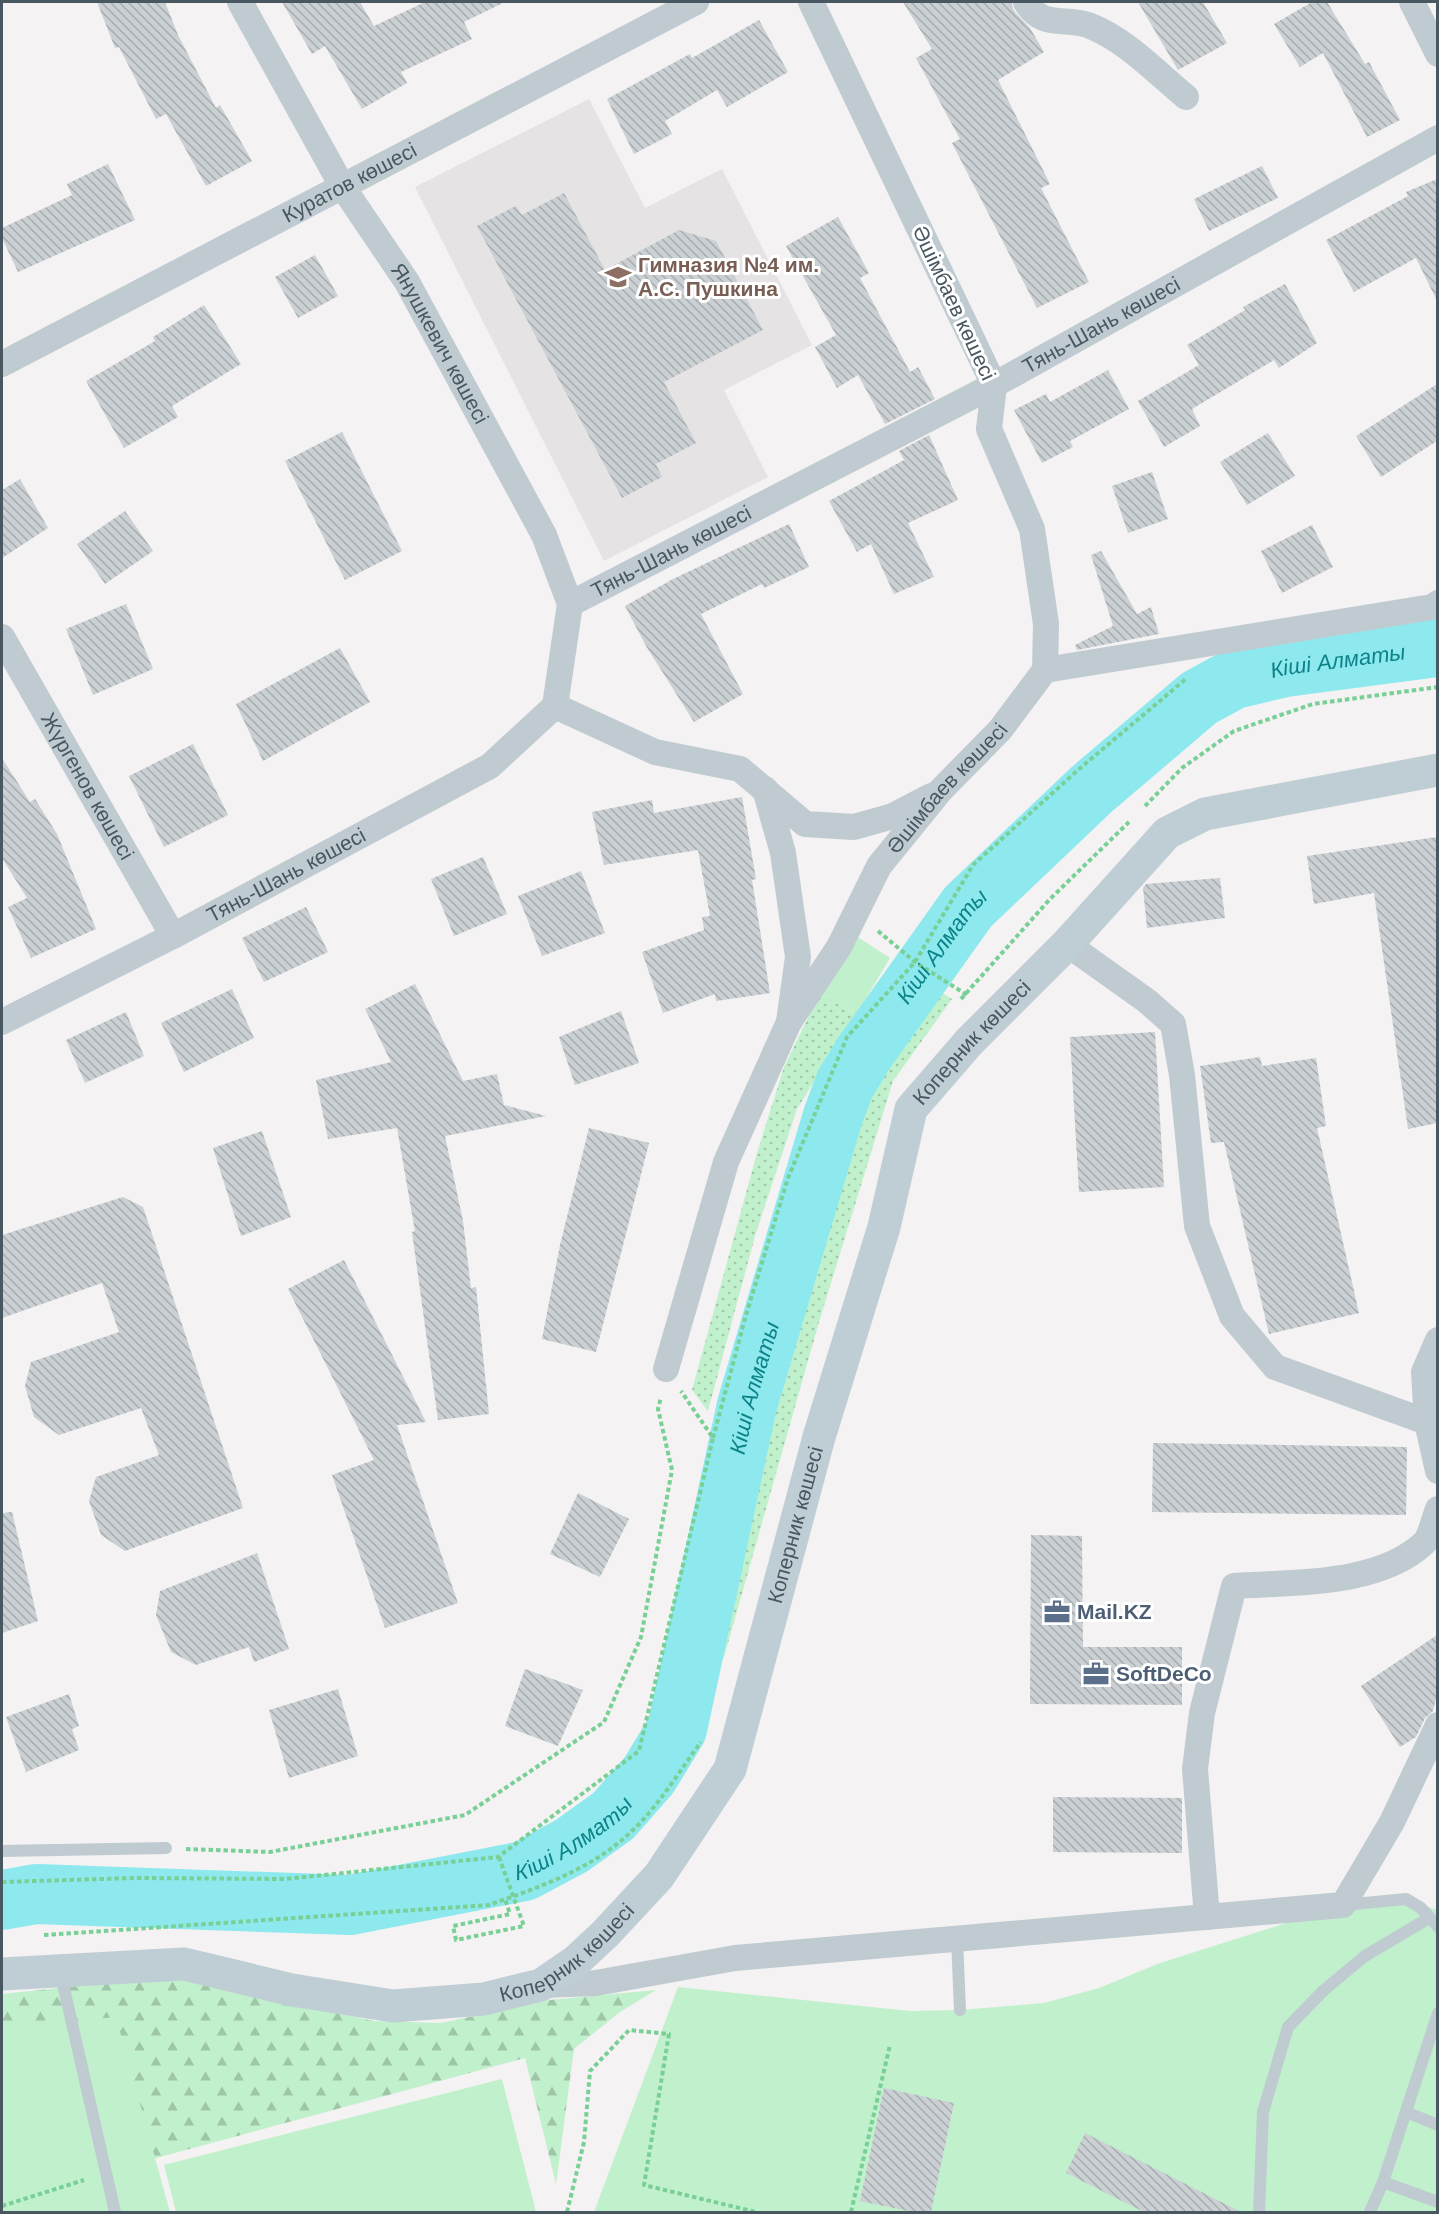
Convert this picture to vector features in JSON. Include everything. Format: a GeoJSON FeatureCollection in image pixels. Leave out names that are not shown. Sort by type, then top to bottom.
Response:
{"type":"FeatureCollection","features":[{"type":"Feature","properties":{"kind":"street","name":"Янушкевич көшесі"},"geometry":{"type":"LineString","coordinates":[[240,2],[342,186],[407,282],[544,536],[570,604],[555,706]]}},
{"type":"Feature","properties":{"kind":"street","name":"Куратов көшесі"},"geometry":{"type":"LineString","coordinates":[[2,364],[696,2]]}},
{"type":"Feature","properties":{"kind":"street","name":"Әшімбаев көшесі"},"geometry":{"type":"LineString","coordinates":[[789,1022],[838,947],[879,866],[940,791],[1000,730],[1045,670],[1046,624],[1032,530],[989,429],[994,385],[811,2]]}},
{"type":"Feature","properties":{"kind":"street"},"geometry":{"type":"LineString","coordinates":[[1026,2],[1032,12],[1047,19],[1054,22],[1087,25],[1131,50],[1186,97]]}},
{"type":"Feature","properties":{"kind":"street"},"geometry":{"type":"LineString","coordinates":[[1412,2],[1437,54]]}},
{"type":"Feature","properties":{"kind":"street","name":"Тянь-Шань көшесі"},"geometry":{"type":"LineString","coordinates":[[570,604],[994,385],[1437,138]]}},
{"type":"Feature","properties":{"kind":"street"},"geometry":{"type":"LineString","coordinates":[[1045,670],[1432,607],[1437,603]]}},
{"type":"Feature","properties":{"kind":"street","name":"Жүргенов көшесі"},"geometry":{"type":"LineString","coordinates":[[2,637],[173,936]]}},
{"type":"Feature","properties":{"kind":"street","name":"Тянь-Шань көшесі"},"geometry":{"type":"LineString","coordinates":[[2,1022],[173,936],[490,766],[555,706]]}},
{"type":"Feature","properties":{"kind":"street"},"geometry":{"type":"LineString","coordinates":[[555,706],[655,752],[740,769],[805,824],[854,827],[893,816],[940,791]]}},
{"type":"Feature","properties":{"kind":"street","name":"Коперник көшесі"},"geometry":{"type":"LineString","coordinates":[[2,1974],[184,1964],[292,1990],[393,2006],[484,1999],[541,1985],[576,1961],[605,1934],[659,1876],[730,1769],[819,1437],[884,1227],[911,1109],[969,1042],[1067,944],[1167,833],[1205,814],[1437,770]]}},
{"type":"Feature","properties":{"kind":"street"},"geometry":{"type":"LineString","coordinates":[[666,1369],[726,1162],[789,1022],[798,957],[783,853],[765,789]]}},
{"type":"Feature","properties":{"kind":"street"},"geometry":{"type":"LineString","coordinates":[[1067,944],[1147,1001],[1173,1024],[1182,1075],[1197,1226],[1232,1316],[1275,1367],[1427,1422]]}},
{"type":"Feature","properties":{"kind":"street"},"geometry":{"type":"LineString","coordinates":[[1437,1340],[1424,1372],[1427,1422],[1437,1471]]}},
{"type":"Feature","properties":{"kind":"street"},"geometry":{"type":"LineString","coordinates":[[1207,1917],[1195,1769],[1202,1713],[1234,1586],[1336,1579],[1389,1566],[1426,1542],[1437,1509]]}},
{"type":"Feature","properties":{"kind":"street"},"geometry":{"type":"LineString","coordinates":[[541,1985],[596,1983],[735,1958],[1343,1905],[1392,1822],[1437,1725]]}},
{"type":"Feature","properties":{"kind":"lane"},"geometry":{"type":"LineString","coordinates":[[2,1851],[166,1848]]}},
{"type":"Feature","properties":{"kind":"lane"},"geometry":{"type":"LineString","coordinates":[[1258,2212],[1263,2112],[1288,2027],[1324,1990],[1365,1956],[1433,1922],[1421,1908],[1407,1899],[1343,1905]]}},
{"type":"Feature","properties":{"kind":"lane"},"geometry":{"type":"LineString","coordinates":[[957,1938],[960,2010]]}},
{"type":"Feature","properties":{"kind":"lane"},"geometry":{"type":"LineString","coordinates":[[60,1970],[115,2212]]}},
{"type":"Feature","properties":{"kind":"lane"},"geometry":{"type":"LineString","coordinates":[[1370,2212],[1433,2042],[1437,2013]]}},
{"type":"Feature","properties":{"kind":"lane"},"geometry":{"type":"LineString","coordinates":[[1406,2112],[1437,2124]]}},
{"type":"Feature","properties":{"kind":"lane"},"geometry":{"type":"LineString","coordinates":[[1383,2182],[1437,2202]]}},
{"type":"Feature","properties":{"kind":"path"},"geometry":{"type":"LineString","coordinates":[[2,1882],[134,1878],[285,1879],[499,1858],[639,1751],[713,1438],[746,1315],[788,1178],[847,1038],[915,962],[973,865],[1078,771],[1190,676]]}},
{"type":"Feature","properties":{"kind":"path"},"geometry":{"type":"LineString","coordinates":[[855,911],[915,962],[965,994],[959,1003]]}},
{"type":"Feature","properties":{"kind":"path"},"geometry":{"type":"LineString","coordinates":[[666,1369],[713,1438]]}},
{"type":"Feature","properties":{"kind":"path"},"geometry":{"type":"LineString","coordinates":[[166,1848],[270,1852],[465,1815],[604,1722],[640,1637],[672,1470],[658,1409],[666,1369]]}},
{"type":"Feature","properties":{"kind":"path"},"geometry":{"type":"LineString","coordinates":[[37,1936],[489,1905],[541,1887],[595,1860],[634,1829],[702,1740]]}},
{"type":"Feature","properties":{"kind":"path"},"geometry":{"type":"LineString","coordinates":[[499,1858],[524,1926],[456,1941],[453,1926],[510,1914],[505,1899]]}},
{"type":"Feature","properties":{"kind":"path"},"geometry":{"type":"LineString","coordinates":[[567,2212],[584,2142],[590,2071],[629,2031],[669,2034],[644,2185],[756,2212]]}},
{"type":"Feature","properties":{"kind":"path"},"geometry":{"type":"LineString","coordinates":[[851,2212],[890,2045]]}},
{"type":"Feature","properties":{"kind":"path"},"geometry":{"type":"LineString","coordinates":[[2,2206],[105,2173]]}},
{"type":"Feature","properties":{"kind":"shaded area","name":"Гимназия №4 им. А.С. Пушкина"},"geometry":{"type":"Polygon","coordinates":[[[589,99],[645,208],[722,169],[812,345],[724,390],[768,477],[604,561],[415,187],[589,99]]]}},
{"type":"Feature","properties":{"kind":"green space"},"geometry":{"type":"Polygon","coordinates":[[[856,936],[890,958],[856,1015],[820,993],[856,936]]]}},
{"type":"Feature","properties":{"kind":"green space"},"geometry":{"type":"Polygon","coordinates":[[[926,983],[952,999],[893,1081],[819,1322],[724,1657],[701,1653],[756,1412],[872,1064],[926,983]]]}},
{"type":"Feature","properties":{"kind":"green space"},"geometry":{"type":"Polygon","coordinates":[[[820,993],[856,1015],[797,1109],[755,1236],[708,1411],[692,1390],[757,1153],[784,1067],[820,993]]]}},
{"type":"Feature","properties":{"kind":"green space"},"geometry":{"type":"Polygon","coordinates":[[[1406,1899],[1437,1910],[1437,2212],[594,2212],[678,1987],[910,2011],[960,2010],[1044,2003],[1099,1988],[1160,1963],[1343,1905],[1406,1899]]]}},
{"type":"Feature","properties":{"kind":"green space"},"geometry":{"type":"Polygon","coordinates":[[[171,1976],[374,2021],[441,2023],[549,2000],[656,1990],[620,2012],[574,2049],[556,2184],[525,2058],[145,2161],[2,2183],[2,1994],[171,1976]]]}},
{"type":"Feature","properties":{"kind":"green space"},"geometry":{"type":"Polygon","coordinates":[[[116,2017],[170,2212],[2,2212],[2,2028],[116,2017]]]}},
{"type":"Feature","properties":{"kind":"green space"},"geometry":{"type":"Polygon","coordinates":[[[502,2079],[536,2212],[176,2212],[164,2165],[502,2079]]]}},
{"type":"Feature","properties":{"kind":"building"},"geometry":{"type":"Polygon","coordinates":[[[97,2],[165,2],[178,35],[216,108],[220,105],[252,161],[206,186],[166,114],[156,119],[119,47],[115,48],[97,2]]]}},
{"type":"Feature","properties":{"kind":"building"},"geometry":{"type":"Polygon","coordinates":[[[282,2],[360,2],[374,26],[425,2],[505,2],[464,22],[472,39],[401,72],[407,83],[362,109],[325,46],[312,54],[282,2]]]}},
{"type":"Feature","properties":{"kind":"building"},"geometry":{"type":"Polygon","coordinates":[[[903,2],[1011,2],[1014,11],[1030,28],[1044,52],[998,80],[1050,184],[1041,188],[1089,282],[1037,308],[952,143],[960,139],[916,58],[932,49],[903,2]]]}},
{"type":"Feature","properties":{"kind":"building"},"geometry":{"type":"Polygon","coordinates":[[[1138,2],[1203,2],[1227,43],[1178,70],[1138,2]]]}},
{"type":"Feature","properties":{"kind":"building"},"geometry":{"type":"Polygon","coordinates":[[[1312,2],[1327,2],[1365,64],[1369,62],[1400,120],[1367,137],[1323,53],[1300,67],[1274,24],[1312,2]]]}},
{"type":"Feature","properties":{"kind":"building"},"geometry":{"type":"Polygon","coordinates":[[[759,20],[788,72],[727,107],[717,90],[665,121],[672,134],[634,154],[607,99],[690,54],[692,58],[759,20]]]}},
{"type":"Feature","properties":{"kind":"building"},"geometry":{"type":"Polygon","coordinates":[[[108,164],[135,220],[18,272],[2,238],[2,228],[72,195],[67,184],[108,164]]]}},
{"type":"Feature","properties":{"kind":"building"},"geometry":{"type":"Polygon","coordinates":[[[1262,166],[1278,198],[1209,231],[1194,199],[1262,166]]]}},
{"type":"Feature","properties":{"kind":"building"},"geometry":{"type":"Polygon","coordinates":[[[1437,179],[1437,301],[1416,258],[1354,292],[1326,240],[1408,196],[1406,192],[1437,179]]]}},
{"type":"Feature","properties":{"kind":"building"},"geometry":{"type":"Polygon","coordinates":[[[564,193],[605,270],[679,230],[716,241],[763,330],[664,382],[696,443],[656,464],[662,477],[622,498],[477,226],[516,206],[522,215],[564,193]]]}},
{"type":"Feature","properties":{"kind":"building"},"geometry":{"type":"Polygon","coordinates":[[[838,217],[869,273],[860,278],[910,372],[918,367],[935,399],[885,424],[858,375],[837,388],[815,347],[836,335],[786,246],[838,217]]]}},
{"type":"Feature","properties":{"kind":"building"},"geometry":{"type":"Polygon","coordinates":[[[315,255],[338,296],[298,318],[275,277],[315,255]]]}},
{"type":"Feature","properties":{"kind":"building"},"geometry":{"type":"Polygon","coordinates":[[[1285,284],[1317,343],[1279,368],[1274,360],[1192,409],[1200,426],[1164,447],[1138,401],[1199,365],[1187,345],[1245,310],[1243,307],[1285,284]]]}},
{"type":"Feature","properties":{"kind":"building"},"geometry":{"type":"Polygon","coordinates":[[[204,305],[241,364],[172,406],[178,417],[124,448],[86,381],[155,341],[153,337],[204,305]]]}},
{"type":"Feature","properties":{"kind":"building"},"geometry":{"type":"Polygon","coordinates":[[[1108,370],[1129,409],[1070,441],[1073,447],[1042,463],[1014,410],[1046,394],[1050,402],[1108,370]]]}},
{"type":"Feature","properties":{"kind":"building"},"geometry":{"type":"Polygon","coordinates":[[[1437,384],[1437,441],[1381,477],[1356,436],[1437,384]]]}},
{"type":"Feature","properties":{"kind":"building"},"geometry":{"type":"Polygon","coordinates":[[[342,432],[402,551],[345,580],[285,461],[342,432]]]}},
{"type":"Feature","properties":{"kind":"building"},"geometry":{"type":"Polygon","coordinates":[[[1268,433],[1295,476],[1247,505],[1220,462],[1268,433]]]}},
{"type":"Feature","properties":{"kind":"building"},"geometry":{"type":"Polygon","coordinates":[[[929,435],[958,500],[908,523],[934,577],[894,594],[871,544],[857,552],[829,501],[904,460],[899,451],[929,435]]]}},
{"type":"Feature","properties":{"kind":"building"},"geometry":{"type":"Polygon","coordinates":[[[1152,472],[1168,519],[1128,533],[1112,486],[1152,472]]]}},
{"type":"Feature","properties":{"kind":"building"},"geometry":{"type":"Polygon","coordinates":[[[20,479],[48,528],[2,558],[2,490],[20,479]]]}},
{"type":"Feature","properties":{"kind":"building"},"geometry":{"type":"Polygon","coordinates":[[[125,511],[153,551],[105,584],[77,544],[125,511]]]}},
{"type":"Feature","properties":{"kind":"building"},"geometry":{"type":"Polygon","coordinates":[[[789,524],[809,567],[764,588],[762,584],[701,614],[743,694],[694,722],[646,646],[625,606],[673,579],[789,524]]]}},
{"type":"Feature","properties":{"kind":"building"},"geometry":{"type":"Polygon","coordinates":[[[1312,525],[1333,567],[1282,593],[1261,551],[1312,525]]]}},
{"type":"Feature","properties":{"kind":"building"},"geometry":{"type":"Polygon","coordinates":[[[1101,551],[1137,614],[1151,607],[1159,634],[1077,650],[1075,645],[1113,626],[1091,555],[1101,551]]]}},
{"type":"Feature","properties":{"kind":"building"},"geometry":{"type":"Polygon","coordinates":[[[126,604],[153,669],[93,695],[66,629],[126,604]]]}},
{"type":"Feature","properties":{"kind":"building"},"geometry":{"type":"Polygon","coordinates":[[[340,648],[370,702],[263,761],[236,704],[340,648]]]}},
{"type":"Feature","properties":{"kind":"building"},"geometry":{"type":"Polygon","coordinates":[[[193,744],[228,815],[164,847],[129,776],[193,744]]]}},
{"type":"Feature","properties":{"kind":"building"},"geometry":{"type":"Polygon","coordinates":[[[2,758],[30,802],[35,799],[57,834],[96,929],[31,958],[8,907],[27,898],[2,858],[2,758]]]}},
{"type":"Feature","properties":{"kind":"building"},"geometry":{"type":"Polygon","coordinates":[[[742,797],[756,879],[752,880],[770,993],[716,1001],[715,994],[663,1013],[642,952],[704,930],[702,917],[710,916],[698,850],[604,865],[592,812],[652,800],[654,813],[742,797]]]}},
{"type":"Feature","properties":{"kind":"building"},"geometry":{"type":"Polygon","coordinates":[[[1437,837],[1437,1123],[1408,1129],[1374,893],[1314,904],[1307,856],[1437,837]]]}},
{"type":"Feature","properties":{"kind":"building"},"geometry":{"type":"Polygon","coordinates":[[[483,857],[507,914],[454,936],[431,879],[483,857]]]}},
{"type":"Feature","properties":{"kind":"building"},"geometry":{"type":"Polygon","coordinates":[[[581,871],[605,933],[542,956],[518,896],[581,871]]]}},
{"type":"Feature","properties":{"kind":"building"},"geometry":{"type":"Polygon","coordinates":[[[1220,878],[1225,918],[1147,928],[1143,888],[1146,884],[1220,878]]]}},
{"type":"Feature","properties":{"kind":"building"},"geometry":{"type":"Polygon","coordinates":[[[306,907],[328,952],[264,982],[242,938],[306,907]]]}},
{"type":"Feature","properties":{"kind":"building"},"geometry":{"type":"Polygon","coordinates":[[[415,984],[463,1081],[497,1074],[504,1105],[546,1116],[445,1136],[463,1221],[471,1288],[476,1287],[489,1414],[438,1420],[412,1232],[415,1231],[397,1128],[328,1139],[316,1080],[391,1062],[365,1009],[415,984]]]}},
{"type":"Feature","properties":{"kind":"building"},"geometry":{"type":"Polygon","coordinates":[[[232,989],[254,1038],[184,1072],[161,1023],[232,989]]]}},
{"type":"Feature","properties":{"kind":"building"},"geometry":{"type":"Polygon","coordinates":[[[621,1011],[639,1063],[575,1085],[559,1037],[621,1011]]]}},
{"type":"Feature","properties":{"kind":"building"},"geometry":{"type":"Polygon","coordinates":[[[126,1012],[144,1056],[85,1083],[66,1040],[126,1012]]]}},
{"type":"Feature","properties":{"kind":"building"},"geometry":{"type":"Polygon","coordinates":[[[1155,1032],[1164,1187],[1079,1192],[1070,1037],[1155,1032]]]}},
{"type":"Feature","properties":{"kind":"building"},"geometry":{"type":"Polygon","coordinates":[[[1260,1057],[1262,1066],[1316,1058],[1326,1126],[1317,1128],[1359,1313],[1269,1334],[1224,1142],[1211,1143],[1200,1066],[1260,1057]]]}},
{"type":"Feature","properties":{"kind":"building"},"geometry":{"type":"Polygon","coordinates":[[[589,1128],[649,1143],[596,1352],[542,1339],[560,1245],[589,1128]]]}},
{"type":"Feature","properties":{"kind":"building"},"geometry":{"type":"Polygon","coordinates":[[[262,1131],[291,1217],[241,1236],[213,1148],[262,1131]]]}},
{"type":"Feature","properties":{"kind":"building"},"geometry":{"type":"Polygon","coordinates":[[[123,1197],[143,1207],[243,1508],[125,1551],[101,1535],[89,1501],[96,1477],[159,1455],[141,1408],[59,1435],[34,1417],[25,1386],[31,1362],[119,1332],[102,1283],[2,1318],[2,1235],[123,1197]]]}},
{"type":"Feature","properties":{"kind":"building"},"geometry":{"type":"Polygon","coordinates":[[[344,1260],[426,1422],[397,1425],[458,1603],[385,1628],[332,1475],[374,1460],[288,1289],[344,1260]]]}},
{"type":"Feature","properties":{"kind":"building"},"geometry":{"type":"Polygon","coordinates":[[[1153,1443],[1407,1447],[1406,1515],[1152,1512],[1153,1443]]]}},
{"type":"Feature","properties":{"kind":"building"},"geometry":{"type":"Polygon","coordinates":[[[578,1493],[629,1519],[600,1577],[550,1554],[578,1493]]]}},
{"type":"Feature","properties":{"kind":"building"},"geometry":{"type":"Polygon","coordinates":[[[12,1512],[38,1621],[2,1633],[2,1513],[12,1512]]]}},
{"type":"Feature","properties":{"kind":"building"},"geometry":{"type":"Polygon","coordinates":[[[1031,1535],[1082,1536],[1083,1647],[1182,1647],[1182,1705],[1030,1704],[1031,1535]]]}},
{"type":"Feature","properties":{"kind":"building"},"geometry":{"type":"Polygon","coordinates":[[[257,1553],[289,1649],[254,1662],[249,1647],[196,1665],[171,1652],[156,1615],[160,1591],[257,1553]]]}},
{"type":"Feature","properties":{"kind":"building"},"geometry":{"type":"Polygon","coordinates":[[[1437,1635],[1437,1695],[1433,1711],[1425,1718],[1416,1737],[1400,1747],[1361,1686],[1437,1635]]]}},
{"type":"Feature","properties":{"kind":"building"},"geometry":{"type":"Polygon","coordinates":[[[525,1669],[583,1690],[558,1746],[505,1726],[525,1669]]]}},
{"type":"Feature","properties":{"kind":"building"},"geometry":{"type":"Polygon","coordinates":[[[338,1689],[358,1756],[289,1778],[269,1710],[338,1689]]]}},
{"type":"Feature","properties":{"kind":"building"},"geometry":{"type":"Polygon","coordinates":[[[69,1694],[79,1726],[72,1729],[79,1750],[26,1772],[6,1717],[69,1694]]]}},
{"type":"Feature","properties":{"kind":"building"},"geometry":{"type":"Polygon","coordinates":[[[1053,1797],[1182,1798],[1182,1853],[1053,1852],[1053,1797]]]}},
{"type":"Feature","properties":{"kind":"building"},"geometry":{"type":"Polygon","coordinates":[[[884,2088],[954,2103],[931,2212],[913,2212],[860,2201],[884,2088]]]}},
{"type":"Feature","properties":{"kind":"building"},"geometry":{"type":"Polygon","coordinates":[[[1085,2133],[1241,2212],[1144,2212],[1066,2173],[1085,2133]]]}},
{"type":"Feature","properties":{"kind":"waterway","name":"Кіші Алматы"},"geometry":{"type":"LineString","coordinates":[[2,1900],[36,1894],[350,1905],[524,1871],[571,1846],[613,1816],[649,1775],[677,1729],[747,1405],[833,1116],[845,1084],[864,1053],[968,907],[1091,790],[1199,698],[1234,679],[1285,667],[1438,647]]}},
{"type":"Feature","properties":{"kind":"place","name":"Гимназия №4 им. А.С. Пушкина"},"geometry":{"type":"Point","coordinates":[618,277]}},
{"type":"Feature","properties":{"kind":"place","name":"Mail.KZ"},"geometry":{"type":"Point","coordinates":[1057,1612]}},
{"type":"Feature","properties":{"kind":"place","name":"SoftDeCo"},"geometry":{"type":"Point","coordinates":[1096,1674]}}]}
